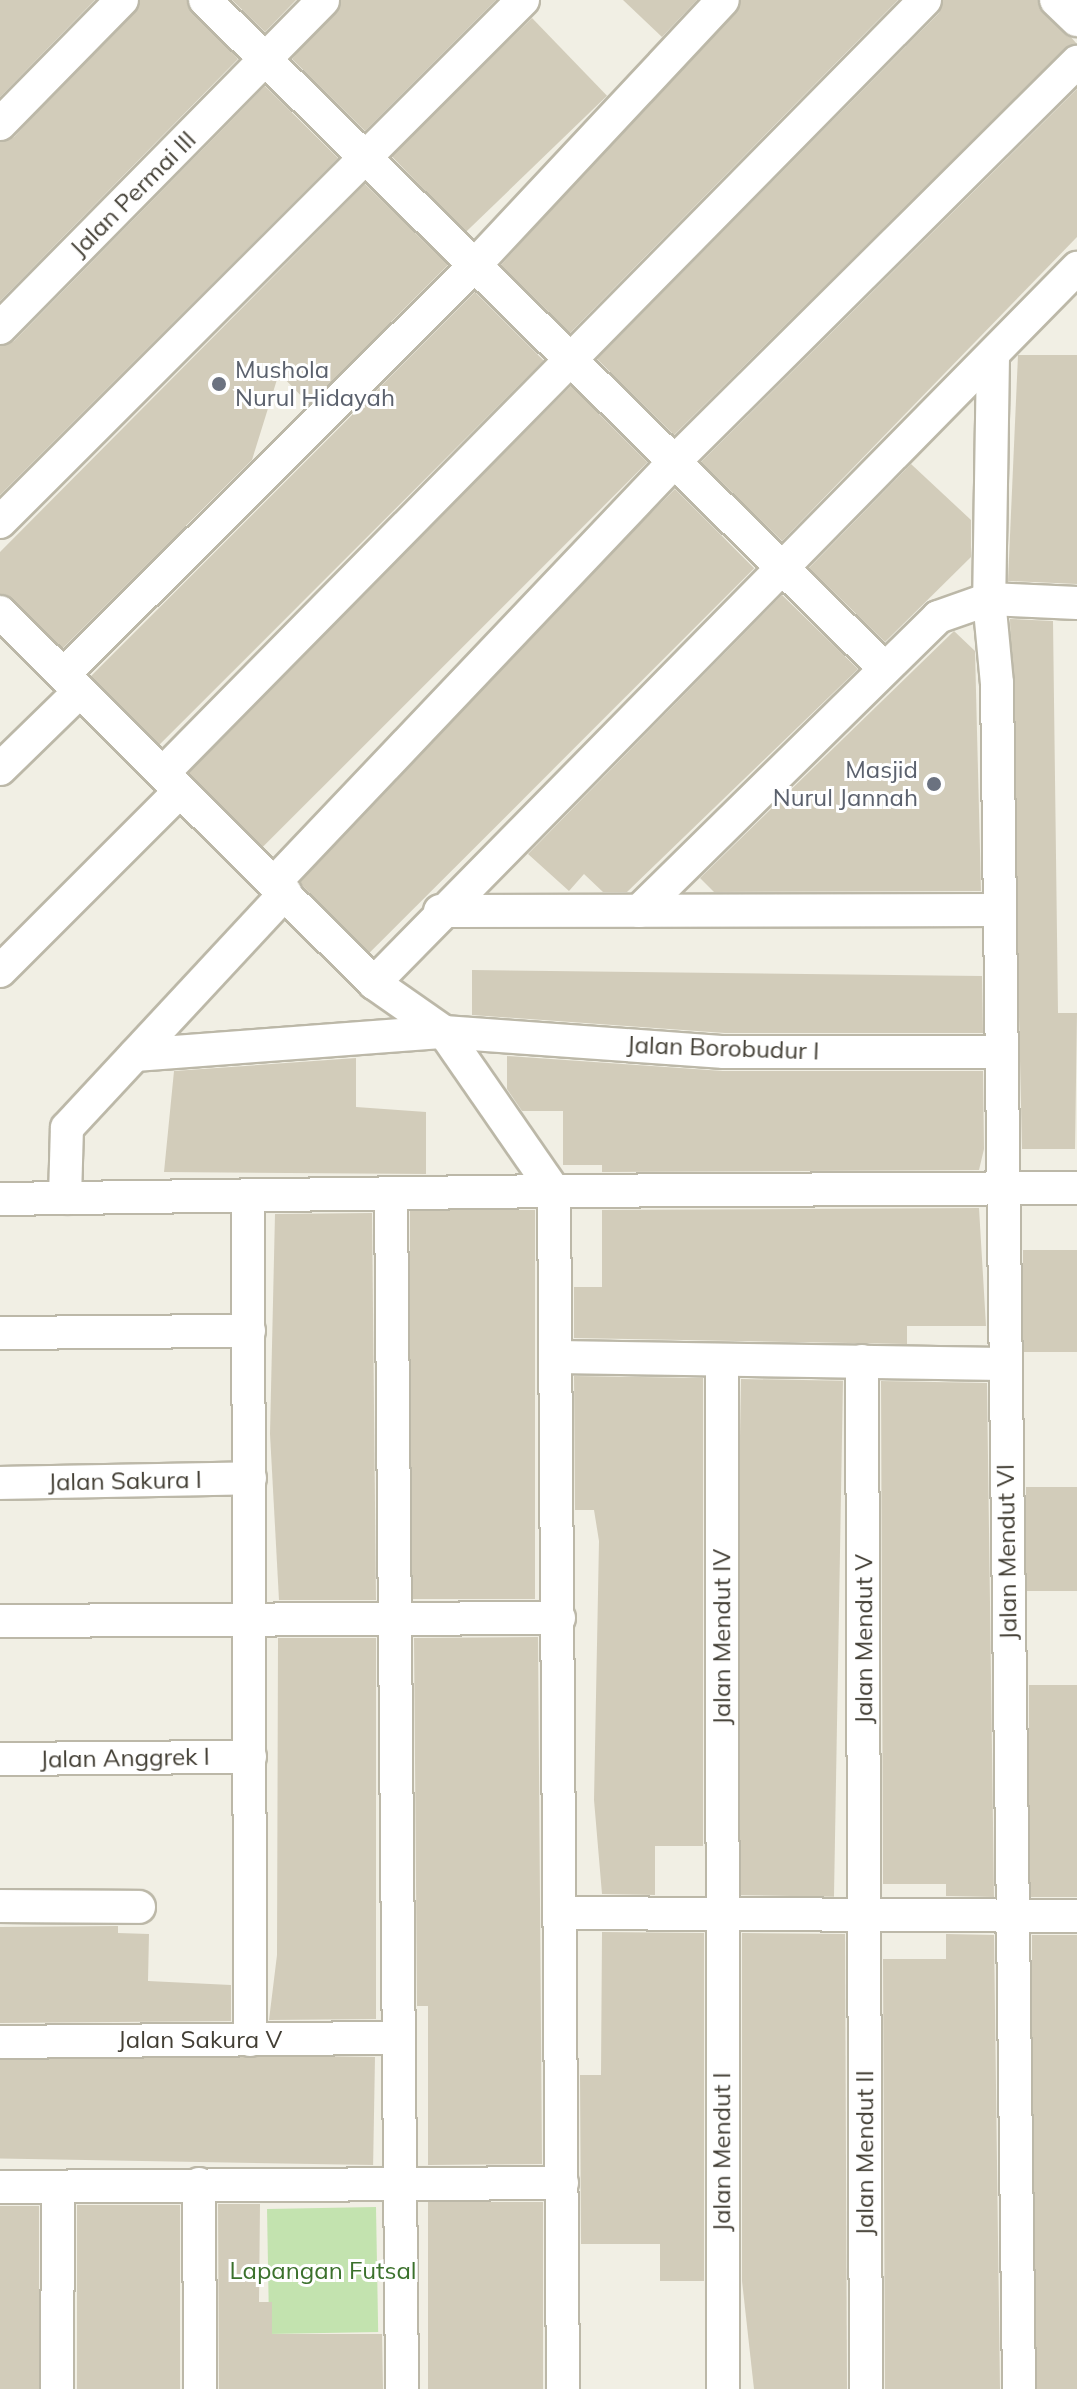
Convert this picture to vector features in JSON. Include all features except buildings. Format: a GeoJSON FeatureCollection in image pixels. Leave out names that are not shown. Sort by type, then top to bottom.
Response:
{"type":"FeatureCollection","features":[{"type":"Feature","properties":{"kind":"street"},"geometry":{"type":"LineString","coordinates":[[0,124],[122,0]]}},
{"type":"Feature","properties":{"kind":"street"},"geometry":{"type":"LineString","coordinates":[[205,0],[883,667]]}},
{"type":"Feature","properties":{"kind":"street","name":"Jalan Permai III"},"geometry":{"type":"LineString","coordinates":[[0,328],[323,0]]}},
{"type":"Feature","properties":{"kind":"street"},"geometry":{"type":"LineString","coordinates":[[0,522],[523,0]]}},
{"type":"Feature","properties":{"kind":"street"},"geometry":{"type":"LineString","coordinates":[[0,769],[71,683],[474,266],[723,0]]}},
{"type":"Feature","properties":{"kind":"street"},"geometry":{"type":"LineString","coordinates":[[0,971],[171,782],[572,361],[925,0]]}},
{"type":"Feature","properties":{"kind":"street"},"geometry":{"type":"LineString","coordinates":[[1056,0],[1077,20]]}},
{"type":"Feature","properties":{"kind":"street"},"geometry":{"type":"LineString","coordinates":[[65,1198],[67,1128],[135,1055],[280,887],[674,462],[1077,62]]}},
{"type":"Feature","properties":{"kind":"street"},"geometry":{"type":"LineString","coordinates":[[374,983],[440,911],[779,566],[993,356],[1077,268]]}},
{"type":"Feature","properties":{"kind":"street","name":"Jalan Mendut VI"},"geometry":{"type":"LineString","coordinates":[[993,356],[989,599],[1002,1052],[1002,1364],[1017,1917],[1019,2389]]}},
{"type":"Feature","properties":{"kind":"street"},"geometry":{"type":"LineString","coordinates":[[639,911],[883,667],[938,617],[989,599],[1077,603]]}},
{"type":"Feature","properties":{"kind":"street"},"geometry":{"type":"LineString","coordinates":[[0,612],[374,983],[444,1032],[554,1191],[563,2389]]}},
{"type":"Feature","properties":{"kind":"street"},"geometry":{"type":"LineString","coordinates":[[440,911],[998,910]]}},
{"type":"Feature","properties":{"kind":"street","name":"Jalan Borobudur I"},"geometry":{"type":"LineString","coordinates":[[135,1055],[444,1032],[724,1052],[1002,1052]]}},
{"type":"Feature","properties":{"kind":"street"},"geometry":{"type":"LineString","coordinates":[[0,1199],[391,1198],[554,1191],[1077,1188]]}},
{"type":"Feature","properties":{"kind":"street"},"geometry":{"type":"LineString","coordinates":[[248,1196],[250,2040]]}},
{"type":"Feature","properties":{"kind":"street"},"geometry":{"type":"LineString","coordinates":[[391,1198],[402,2389]]}},
{"type":"Feature","properties":{"kind":"street"},"geometry":{"type":"LineString","coordinates":[[0,1333],[249,1331]]}},
{"type":"Feature","properties":{"kind":"street"},"geometry":{"type":"LineString","coordinates":[[557,1357],[1002,1364]]}},
{"type":"Feature","properties":{"kind":"street","name":"Jalan Mendut IV"},"geometry":{"type":"LineString","coordinates":[[721,1915],[722,1360]]}},
{"type":"Feature","properties":{"kind":"street","name":"Jalan Mendut V"},"geometry":{"type":"LineString","coordinates":[[862,1361],[865,1916]]}},
{"type":"Feature","properties":{"kind":"street","name":"Jalan Sakura I"},"geometry":{"type":"LineString","coordinates":[[0,1483],[250,1478]]}},
{"type":"Feature","properties":{"kind":"street"},"geometry":{"type":"LineString","coordinates":[[0,1621],[559,1618]]}},
{"type":"Feature","properties":{"kind":"street","name":"Jalan Anggrek I"},"geometry":{"type":"LineString","coordinates":[[0,1759],[250,1757]]}},
{"type":"Feature","properties":{"kind":"street"},"geometry":{"type":"LineString","coordinates":[[0,1906],[139,1907]]}},
{"type":"Feature","properties":{"kind":"street"},"geometry":{"type":"LineString","coordinates":[[561,1913],[1077,1916]]}},
{"type":"Feature","properties":{"kind":"street","name":"Jalan Mendut I"},"geometry":{"type":"LineString","coordinates":[[721,1915],[723,2389]]}},
{"type":"Feature","properties":{"kind":"street","name":"Jalan Mendut II"},"geometry":{"type":"LineString","coordinates":[[865,1916],[866,2389]]}},
{"type":"Feature","properties":{"kind":"street","name":"Jalan Sakura V"},"geometry":{"type":"LineString","coordinates":[[0,2042],[399,2038]]}},
{"type":"Feature","properties":{"kind":"street"},"geometry":{"type":"LineString","coordinates":[[0,2187],[401,2181],[562,2183]]}},
{"type":"Feature","properties":{"kind":"street"},"geometry":{"type":"LineString","coordinates":[[199,2184],[200,2389]]}},
{"type":"Feature","properties":{"kind":"street"},"geometry":{"type":"LineString","coordinates":[[57,2389],[58,2187]]}},
{"type":"Feature","properties":{"kind":"green space","name":"Lapangan Futsal"},"geometry":{"type":"Polygon","coordinates":[[[376,2207],[378,2332],[269,2334],[267,2209],[376,2207]]]}},
{"type":"Feature","properties":{"kind":"place","name":"Mushola Nurul Hidayah"},"geometry":{"type":"Point","coordinates":[219,384]}},
{"type":"Feature","properties":{"kind":"place","name":"Masjid Nurul Jannah"},"geometry":{"type":"Point","coordinates":[934,784]}}]}
